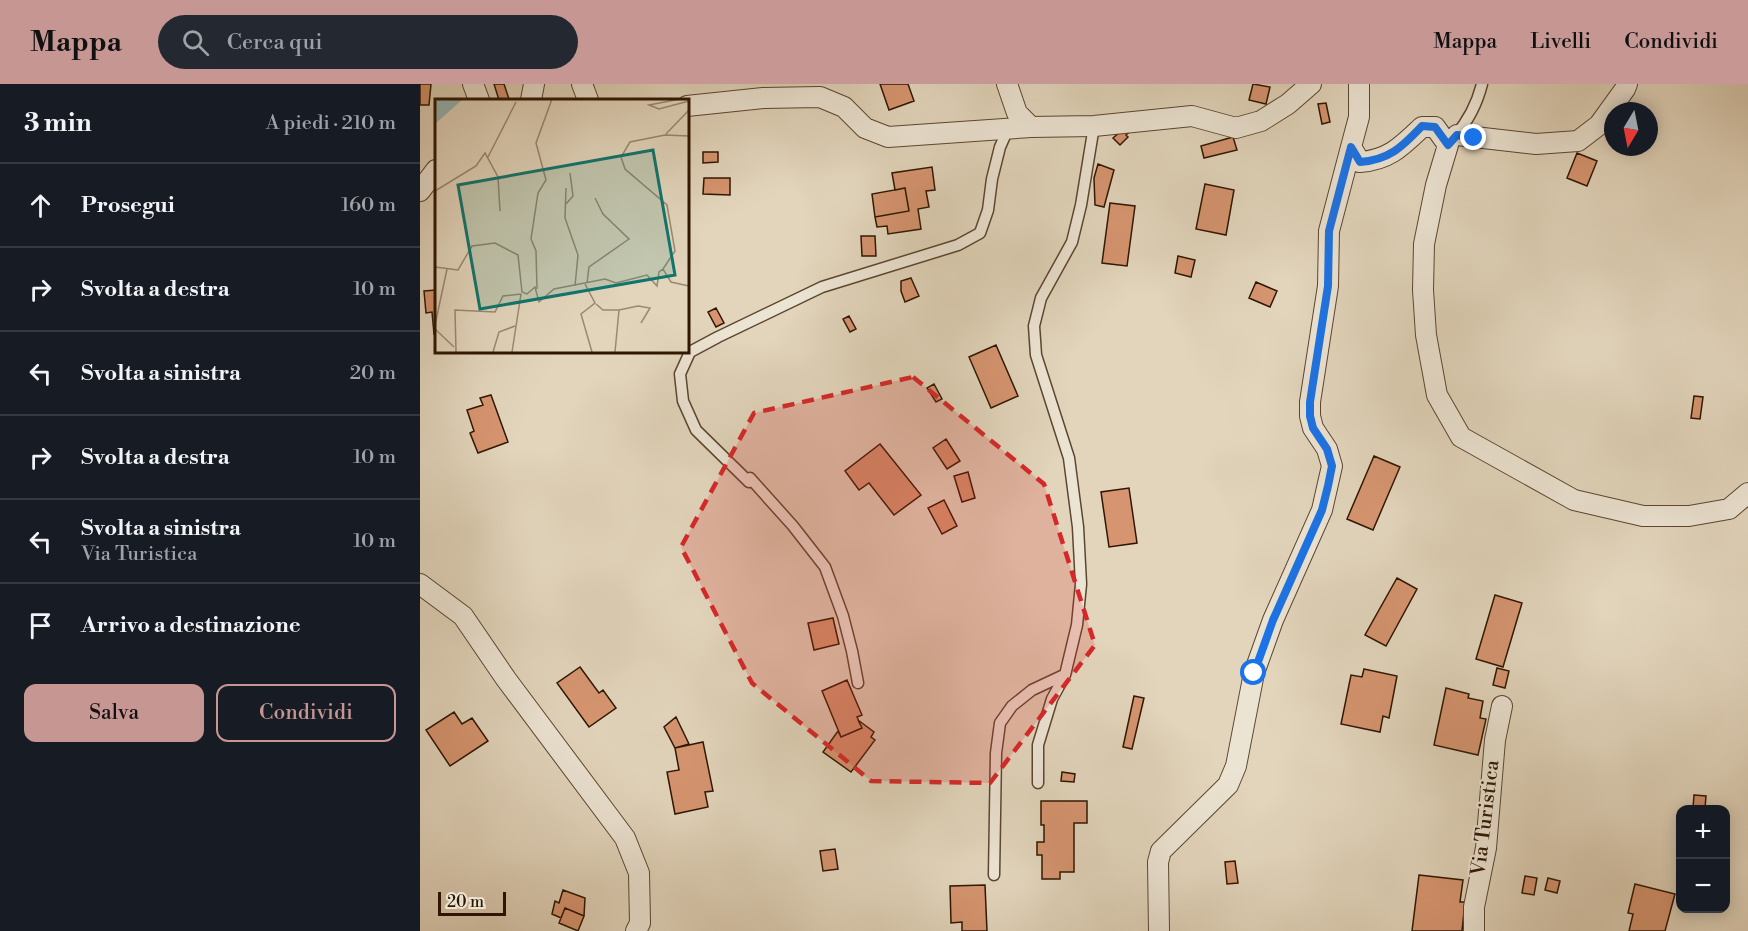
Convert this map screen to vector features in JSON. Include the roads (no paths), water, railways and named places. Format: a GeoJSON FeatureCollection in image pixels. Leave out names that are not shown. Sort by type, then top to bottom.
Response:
{"type":"FeatureCollection","features":[{"type":"Feature","properties":{"kind":"street"},"geometry":{"type":"LineString","coordinates":[[473,84],[479,99]]}},
{"type":"Feature","properties":{"kind":"street"},"geometry":{"type":"LineString","coordinates":[[531,99],[534,84]]}},
{"type":"Feature","properties":{"kind":"street"},"geometry":{"type":"LineString","coordinates":[[582,84],[588,99]]}},
{"type":"Feature","properties":{"kind":"street"},"geometry":{"type":"LineString","coordinates":[[1007,84],[1017,113],[1030,127]]}},
{"type":"Feature","properties":{"kind":"street"},"geometry":{"type":"LineString","coordinates":[[688,106],[763,98],[820,97],[844,106],[866,128],[888,137],[1030,127],[1095,126],[1192,116],[1236,128],[1261,120],[1288,104],[1311,84]]}},
{"type":"Feature","properties":{"kind":"street"},"geometry":{"type":"LineString","coordinates":[[1159,931],[1158,862],[1161,851],[1228,784],[1236,766],[1254,673],[1273,620],[1322,510],[1328,486],[1332,466],[1327,449],[1313,428],[1310,402],[1328,286],[1329,231],[1359,117],[1359,84]]}},
{"type":"Feature","properties":{"kind":"street"},"geometry":{"type":"LineString","coordinates":[[1351,147],[1360,162],[1377,160],[1403,146],[1422,126],[1435,127],[1452,140],[1536,144],[1578,141],[1599,125],[1627,84]]}},
{"type":"Feature","properties":{"kind":"street"},"geometry":{"type":"LineString","coordinates":[[1452,140],[1436,185],[1424,244],[1425,335],[1437,395],[1461,437],[1574,500],[1643,516],[1689,516],[1730,509],[1748,493]]}},
{"type":"Feature","properties":{"kind":"street"},"geometry":{"type":"LineString","coordinates":[[420,191],[435,171]]}},
{"type":"Feature","properties":{"kind":"street"},"geometry":{"type":"LineString","coordinates":[[420,584],[463,616],[506,679],[625,838],[639,873],[640,923],[636,931]]}},
{"type":"Feature","properties":{"kind":"street","name":"Via Turistica"},"geometry":{"type":"LineString","coordinates":[[1474,931],[1474,907],[1486,848],[1495,740],[1502,706]]}},
{"type":"Feature","properties":{"kind":"lane"},"geometry":{"type":"LineString","coordinates":[[1452,140],[1467,122],[1478,100],[1482,84]]}},
{"type":"Feature","properties":{"kind":"lane"},"geometry":{"type":"LineString","coordinates":[[1038,783],[1038,745],[1052,699],[1065,675],[1077,625],[1081,584],[1078,527],[1069,458],[1036,355],[1034,326],[1041,298],[1072,242],[1095,126]]}},
{"type":"Feature","properties":{"kind":"lane"},"geometry":{"type":"LineString","coordinates":[[858,683],[843,616],[825,567],[793,526],[750,478],[749,482],[696,430],[683,401],[680,374],[690,352],[768,312],[822,287],[958,245],[980,233],[988,210],[992,179],[1000,147],[1008,129]]}},
{"type":"Feature","properties":{"kind":"lane"},"geometry":{"type":"LineString","coordinates":[[994,875],[996,753],[1000,723],[1011,706],[1032,690],[1065,675]]}}]}
